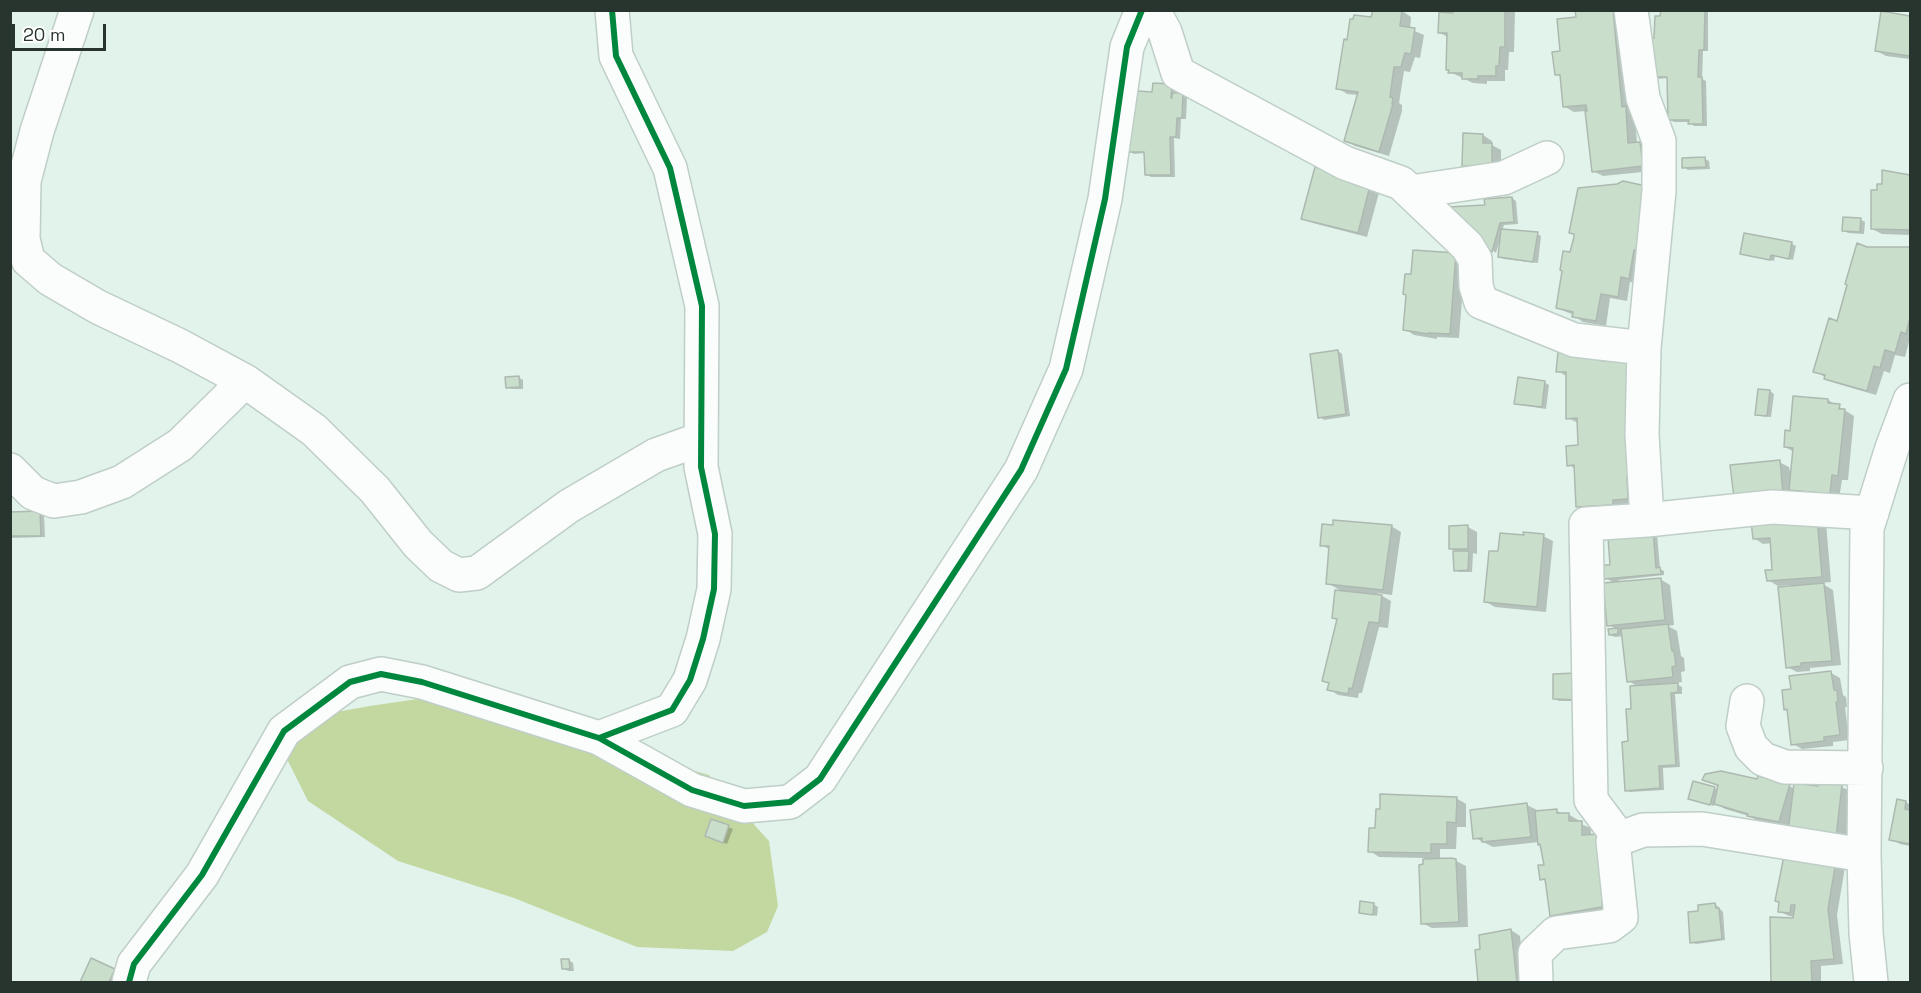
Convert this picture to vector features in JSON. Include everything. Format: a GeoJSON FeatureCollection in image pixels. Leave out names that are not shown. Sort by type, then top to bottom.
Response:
{"type":"FeatureCollection","features":[{"type":"Feature","properties":{"kind":"street"},"geometry":{"type":"LineString","coordinates":[[77,10],[37,131],[24,181],[23,239],[28,260],[50,279],[98,307],[180,346],[245,381],[314,430],[375,490],[418,544],[441,566],[459,575],[477,573],[568,506],[656,455],[701,439]]}},
{"type":"Feature","properties":{"kind":"street"},"geometry":{"type":"LineString","coordinates":[[599,738],[672,711],[690,680],[703,639],[714,589],[716,534],[701,467],[702,306],[670,168],[616,56],[612,10]]}},
{"type":"Feature","properties":{"kind":"street"},"geometry":{"type":"LineString","coordinates":[[129,982],[134,964],[202,875],[284,731],[350,681],[381,674],[422,682],[599,738],[693,790],[744,806],[790,802],[820,780],[1021,470],[1066,369],[1105,199],[1126,47],[1142,10]]}},
{"type":"Feature","properties":{"kind":"street"},"geometry":{"type":"LineString","coordinates":[[1153,10],[1166,32],[1178,73],[1345,164],[1401,183],[1467,246],[1475,259],[1476,286],[1482,302],[1574,340],[1644,348]]}},
{"type":"Feature","properties":{"kind":"street"},"geometry":{"type":"LineString","coordinates":[[1631,10],[1643,98],[1659,141],[1659,191],[1644,348],[1642,434],[1647,520]]}},
{"type":"Feature","properties":{"kind":"street"},"geometry":{"type":"LineString","coordinates":[[1411,192],[1504,178],[1546,158]]}},
{"type":"Feature","properties":{"kind":"street"},"geometry":{"type":"LineString","coordinates":[[10,470],[33,493],[54,501],[81,498],[122,482],[180,445],[245,381]]}},
{"type":"Feature","properties":{"kind":"street"},"geometry":{"type":"LineString","coordinates":[[1871,982],[1866,933],[1864,855],[1867,528],[1911,399]]}},
{"type":"Feature","properties":{"kind":"street"},"geometry":{"type":"LineString","coordinates":[[1620,839],[1591,800],[1586,524],[1772,507],[1872,513]]}},
{"type":"Feature","properties":{"kind":"street"},"geometry":{"type":"LineString","coordinates":[[1748,701],[1743,726],[1751,747],[1763,759],[1785,767],[1866,768]]}},
{"type":"Feature","properties":{"kind":"street"},"geometry":{"type":"LineString","coordinates":[[1536,982],[1535,953],[1556,933],[1610,926],[1621,917],[1614,842],[1643,830],[1702,829],[1864,855]]}},
{"type":"Feature","properties":{"kind":"green space"},"geometry":{"type":"Polygon","coordinates":[[[431,697],[709,775],[769,841],[778,906],[767,932],[733,951],[637,947],[514,898],[398,861],[308,801],[287,759],[287,732],[291,720],[431,697]]]}},
{"type":"Feature","properties":{"kind":"building"},"geometry":{"type":"Polygon","coordinates":[[[1373,10],[1402,10],[1400,26],[1415,28],[1411,54],[1405,53],[1401,67],[1394,67],[1390,97],[1393,98],[1393,104],[1379,152],[1344,141],[1358,92],[1336,89],[1344,39],[1347,40],[1350,19],[1353,19],[1354,15],[1371,17],[1373,10]]]}},
{"type":"Feature","properties":{"kind":"building"},"geometry":{"type":"Polygon","coordinates":[[[1453,10],[1505,10],[1505,47],[1500,47],[1496,76],[1462,79],[1462,73],[1448,73],[1449,70],[1446,70],[1447,33],[1438,33],[1439,12],[1453,13],[1453,10]]]}},
{"type":"Feature","properties":{"kind":"building"},"geometry":{"type":"Polygon","coordinates":[[[1575,10],[1613,10],[1622,107],[1626,106],[1628,143],[1640,142],[1643,166],[1592,172],[1586,105],[1563,107],[1560,75],[1555,75],[1552,52],[1560,51],[1557,19],[1576,17],[1575,10]]]}},
{"type":"Feature","properties":{"kind":"building"},"geometry":{"type":"Polygon","coordinates":[[[1661,10],[1705,10],[1704,50],[1699,50],[1698,77],[1702,77],[1703,124],[1688,124],[1689,120],[1668,120],[1667,77],[1650,77],[1651,38],[1654,38],[1655,16],[1660,16],[1661,10]]]}},
{"type":"Feature","properties":{"kind":"building"},"geometry":{"type":"Polygon","coordinates":[[[1881,11],[1910,16],[1910,56],[1875,51],[1881,11]]]}},
{"type":"Feature","properties":{"kind":"building"},"geometry":{"type":"Polygon","coordinates":[[[1153,83],[1172,84],[1171,98],[1172,93],[1183,93],[1182,118],[1177,118],[1176,137],[1170,137],[1171,175],[1145,175],[1144,152],[1128,152],[1128,103],[1136,103],[1137,91],[1152,92],[1153,83]]]}},
{"type":"Feature","properties":{"kind":"building"},"geometry":{"type":"Polygon","coordinates":[[[1463,133],[1483,134],[1483,143],[1492,143],[1492,167],[1462,166],[1463,133]]]}},
{"type":"Feature","properties":{"kind":"building"},"geometry":{"type":"Polygon","coordinates":[[[1705,157],[1706,167],[1682,168],[1682,158],[1705,157]]]}},
{"type":"Feature","properties":{"kind":"building"},"geometry":{"type":"Polygon","coordinates":[[[1315,167],[1371,182],[1358,233],[1301,219],[1315,167]]]}},
{"type":"Feature","properties":{"kind":"building"},"geometry":{"type":"Polygon","coordinates":[[[1882,170],[1910,175],[1910,230],[1871,229],[1871,190],[1877,190],[1877,184],[1882,184],[1882,170]]]}},
{"type":"Feature","properties":{"kind":"building"},"geometry":{"type":"Polygon","coordinates":[[[1623,181],[1646,186],[1638,250],[1634,250],[1629,279],[1621,277],[1618,297],[1601,294],[1596,321],[1572,317],[1573,312],[1556,308],[1563,251],[1570,252],[1574,237],[1574,234],[1569,233],[1578,188],[1617,184],[1623,181]]]}},
{"type":"Feature","properties":{"kind":"building"},"geometry":{"type":"Polygon","coordinates":[[[1512,197],[1514,222],[1500,223],[1492,252],[1458,225],[1448,207],[1485,205],[1484,199],[1512,197]]]}},
{"type":"Feature","properties":{"kind":"building"},"geometry":{"type":"Polygon","coordinates":[[[1843,217],[1861,218],[1860,232],[1842,231],[1843,217]]]}},
{"type":"Feature","properties":{"kind":"building"},"geometry":{"type":"Polygon","coordinates":[[[1501,229],[1538,232],[1533,262],[1498,257],[1501,229]]]}},
{"type":"Feature","properties":{"kind":"building"},"geometry":{"type":"Polygon","coordinates":[[[1744,233],[1792,242],[1789,259],[1771,255],[1770,260],[1740,254],[1744,233]]]}},
{"type":"Feature","properties":{"kind":"building"},"geometry":{"type":"Polygon","coordinates":[[[1857,243],[1867,247],[1910,247],[1910,318],[1906,334],[1901,332],[1895,353],[1885,350],[1880,368],[1874,366],[1867,391],[1824,379],[1825,375],[1813,372],[1829,318],[1837,321],[1857,243]]]}},
{"type":"Feature","properties":{"kind":"building"},"geometry":{"type":"Polygon","coordinates":[[[1413,250],[1456,253],[1450,334],[1428,334],[1403,330],[1405,274],[1411,274],[1413,250]]]}},
{"type":"Feature","properties":{"kind":"building"},"geometry":{"type":"Polygon","coordinates":[[[1338,350],[1346,414],[1318,418],[1310,354],[1338,350]]]}},
{"type":"Feature","properties":{"kind":"building"},"geometry":{"type":"Polygon","coordinates":[[[1558,352],[1573,352],[1573,357],[1602,357],[1602,361],[1627,361],[1631,476],[1627,477],[1628,499],[1613,500],[1613,505],[1576,507],[1574,465],[1567,466],[1566,446],[1578,445],[1577,418],[1566,419],[1566,372],[1556,372],[1558,352]]]}},
{"type":"Feature","properties":{"kind":"building"},"geometry":{"type":"Polygon","coordinates":[[[519,376],[520,387],[506,388],[505,377],[519,376]]]}},
{"type":"Feature","properties":{"kind":"building"},"geometry":{"type":"Polygon","coordinates":[[[1518,377],[1545,381],[1542,407],[1514,404],[1518,377]]]}},
{"type":"Feature","properties":{"kind":"building"},"geometry":{"type":"Polygon","coordinates":[[[1758,389],[1770,390],[1767,416],[1755,415],[1758,389]]]}},
{"type":"Feature","properties":{"kind":"building"},"geometry":{"type":"Polygon","coordinates":[[[1793,396],[1828,399],[1828,403],[1840,404],[1839,409],[1845,409],[1838,476],[1832,475],[1830,494],[1789,490],[1793,448],[1784,447],[1785,430],[1790,431],[1793,396]]]}},
{"type":"Feature","properties":{"kind":"building"},"geometry":{"type":"Polygon","coordinates":[[[1780,460],[1783,493],[1734,498],[1730,465],[1780,460]]]}},
{"type":"Feature","properties":{"kind":"building"},"geometry":{"type":"Polygon","coordinates":[[[40,511],[41,536],[10,536],[10,512],[40,511]]]}},
{"type":"Feature","properties":{"kind":"building"},"geometry":{"type":"Polygon","coordinates":[[[1817,516],[1822,577],[1767,581],[1765,570],[1772,570],[1770,538],[1753,539],[1751,521],[1817,516]]]}},
{"type":"Feature","properties":{"kind":"building"},"geometry":{"type":"Polygon","coordinates":[[[1333,520],[1392,525],[1383,590],[1326,584],[1329,546],[1320,546],[1322,524],[1333,525],[1333,520]]]}},
{"type":"Feature","properties":{"kind":"building"},"geometry":{"type":"Polygon","coordinates":[[[1468,525],[1468,549],[1449,549],[1449,526],[1468,525]]]}},
{"type":"Feature","properties":{"kind":"building"},"geometry":{"type":"Polygon","coordinates":[[[1653,530],[1656,568],[1660,567],[1661,574],[1604,579],[1603,565],[1610,565],[1608,537],[1653,530]]]}},
{"type":"Feature","properties":{"kind":"building"},"geometry":{"type":"Polygon","coordinates":[[[1523,532],[1544,534],[1537,607],[1484,602],[1489,551],[1498,551],[1500,533],[1524,535],[1523,532]]]}},
{"type":"Feature","properties":{"kind":"building"},"geometry":{"type":"Polygon","coordinates":[[[1453,551],[1469,551],[1468,570],[1454,571],[1453,551]]]}},
{"type":"Feature","properties":{"kind":"building"},"geometry":{"type":"Polygon","coordinates":[[[1661,578],[1665,620],[1607,626],[1603,583],[1661,578]]]}},
{"type":"Feature","properties":{"kind":"building"},"geometry":{"type":"Polygon","coordinates":[[[1824,583],[1832,661],[1801,663],[1801,666],[1786,668],[1778,587],[1824,583]]]}},
{"type":"Feature","properties":{"kind":"building"},"geometry":{"type":"Polygon","coordinates":[[[1335,590],[1382,595],[1379,623],[1369,622],[1352,689],[1349,688],[1348,694],[1327,690],[1329,683],[1322,681],[1337,619],[1332,618],[1335,590]]]}},
{"type":"Feature","properties":{"kind":"building"},"geometry":{"type":"Polygon","coordinates":[[[1668,624],[1676,666],[1672,667],[1673,677],[1627,682],[1621,629],[1668,624]]]}},
{"type":"Feature","properties":{"kind":"building"},"geometry":{"type":"Polygon","coordinates":[[[1618,628],[1618,634],[1609,635],[1608,629],[1618,628]]]}},
{"type":"Feature","properties":{"kind":"building"},"geometry":{"type":"Polygon","coordinates":[[[1831,671],[1834,690],[1837,690],[1840,735],[1824,737],[1824,741],[1791,745],[1787,709],[1784,710],[1782,690],[1791,689],[1789,676],[1831,671]]]}},
{"type":"Feature","properties":{"kind":"building"},"geometry":{"type":"Polygon","coordinates":[[[1577,673],[1578,700],[1553,699],[1553,674],[1577,673]]]}},
{"type":"Feature","properties":{"kind":"building"},"geometry":{"type":"Polygon","coordinates":[[[1678,683],[1678,692],[1671,693],[1676,765],[1659,766],[1660,788],[1625,791],[1622,742],[1628,741],[1626,709],[1631,709],[1630,686],[1678,683]]]}},
{"type":"Feature","properties":{"kind":"building"},"geometry":{"type":"Polygon","coordinates":[[[1721,771],[1757,779],[1758,776],[1790,784],[1779,822],[1747,816],[1748,814],[1714,804],[1718,785],[1702,780],[1705,774],[1721,771]]]}},
{"type":"Feature","properties":{"kind":"building"},"geometry":{"type":"Polygon","coordinates":[[[1693,781],[1715,787],[1710,805],[1688,799],[1693,781]]]}},
{"type":"Feature","properties":{"kind":"building"},"geometry":{"type":"Polygon","coordinates":[[[1818,782],[1842,785],[1836,837],[1788,832],[1794,783],[1818,786],[1818,782]]]}},
{"type":"Feature","properties":{"kind":"building"},"geometry":{"type":"Polygon","coordinates":[[[1380,794],[1457,797],[1456,823],[1447,822],[1447,844],[1431,844],[1431,853],[1368,852],[1369,828],[1375,828],[1376,809],[1380,809],[1380,794]]]}},
{"type":"Feature","properties":{"kind":"building"},"geometry":{"type":"Polygon","coordinates":[[[1897,799],[1906,801],[1905,809],[1910,810],[1910,844],[1889,840],[1897,799]]]}},
{"type":"Feature","properties":{"kind":"building"},"geometry":{"type":"Polygon","coordinates":[[[1527,803],[1531,837],[1482,842],[1482,838],[1473,839],[1470,810],[1527,803]]]}},
{"type":"Feature","properties":{"kind":"building"},"geometry":{"type":"Polygon","coordinates":[[[1557,809],[1557,813],[1569,813],[1569,821],[1582,821],[1582,835],[1600,834],[1605,902],[1602,902],[1602,907],[1550,916],[1545,879],[1540,880],[1538,865],[1544,865],[1540,844],[1538,845],[1535,811],[1557,809]]]}},
{"type":"Feature","properties":{"kind":"building"},"geometry":{"type":"Polygon","coordinates":[[[711,819],[729,825],[723,843],[705,836],[711,819]]]}},
{"type":"Feature","properties":{"kind":"building"},"geometry":{"type":"Polygon","coordinates":[[[1785,851],[1836,861],[1828,909],[1834,959],[1811,961],[1812,982],[1771,982],[1770,917],[1793,918],[1795,905],[1791,905],[1790,913],[1778,912],[1779,902],[1775,901],[1785,851]]]}},
{"type":"Feature","properties":{"kind":"building"},"geometry":{"type":"Polygon","coordinates":[[[1423,859],[1456,859],[1459,922],[1421,924],[1419,865],[1423,864],[1423,859]]]}},
{"type":"Feature","properties":{"kind":"building"},"geometry":{"type":"Polygon","coordinates":[[[1360,901],[1374,903],[1373,915],[1359,913],[1360,901]]]}},
{"type":"Feature","properties":{"kind":"building"},"geometry":{"type":"Polygon","coordinates":[[[1715,903],[1716,908],[1719,908],[1722,939],[1690,943],[1688,912],[1698,911],[1698,905],[1715,903]]]}},
{"type":"Feature","properties":{"kind":"building"},"geometry":{"type":"Polygon","coordinates":[[[1511,929],[1517,982],[1478,982],[1475,950],[1480,949],[1479,935],[1511,929]]]}},
{"type":"Feature","properties":{"kind":"building"},"geometry":{"type":"Polygon","coordinates":[[[91,958],[115,969],[109,982],[80,982],[91,958]]]}},
{"type":"Feature","properties":{"kind":"building"},"geometry":{"type":"Polygon","coordinates":[[[561,959],[569,959],[570,969],[562,969],[561,959]]]}},
{"type":"Feature","properties":{"kind":"cycle path"},"geometry":{"type":"LineString","coordinates":[[599,738],[672,710],[690,680],[703,639],[714,589],[715,534],[701,467],[702,306],[670,168],[616,56],[612,10]]}},
{"type":"Feature","properties":{"kind":"cycle path"},"geometry":{"type":"LineString","coordinates":[[129,982],[134,964],[202,875],[284,731],[350,682],[381,674],[422,682],[599,738],[692,790],[744,806],[790,802],[820,779],[1021,470],[1066,369],[1105,199],[1127,47],[1142,10]]}}]}
